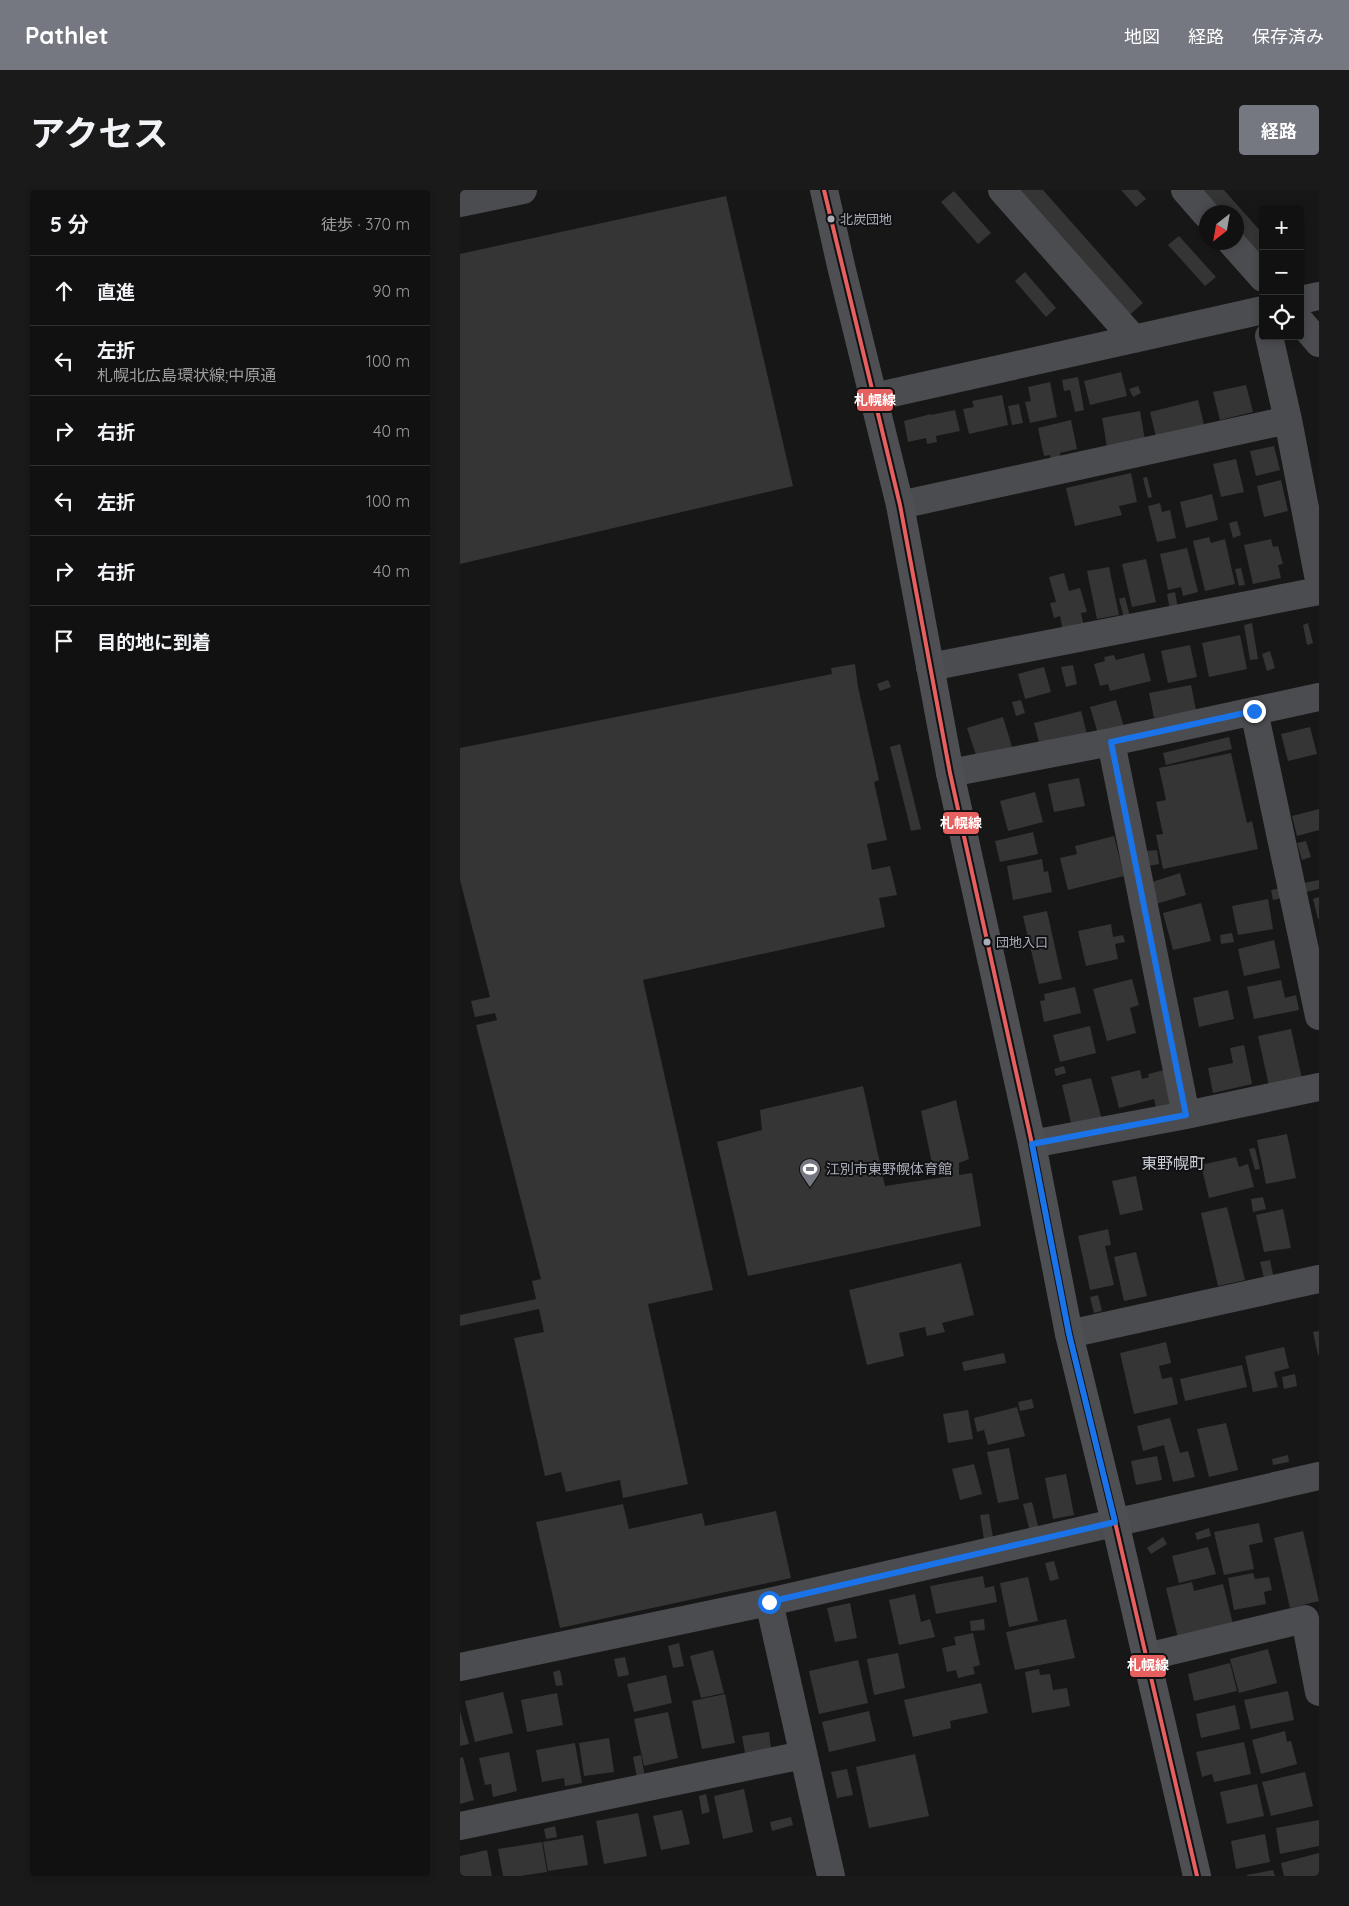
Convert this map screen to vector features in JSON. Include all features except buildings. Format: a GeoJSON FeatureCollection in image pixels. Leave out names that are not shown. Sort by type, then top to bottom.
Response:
{"type":"FeatureCollection","features":[{"type":"Feature","properties":{"kind":"main road"},"geometry":{"type":"LineString","coordinates":[[824,190],[900,506],[950,773],[1032,1144],[1069,1334],[1115,1522],[1196,1876]]}},
{"type":"Feature","properties":{"kind":"street"},"geometry":{"type":"LineString","coordinates":[[460,203],[523,190]]}},
{"type":"Feature","properties":{"kind":"street"},"geometry":{"type":"LineString","coordinates":[[1002,190],[1134,339]]}},
{"type":"Feature","properties":{"kind":"street"},"geometry":{"type":"LineString","coordinates":[[1186,190],[1199,206]]}},
{"type":"Feature","properties":{"kind":"street"},"geometry":{"type":"LineString","coordinates":[[1238,250],[1259,274]]}},
{"type":"Feature","properties":{"kind":"street"},"geometry":{"type":"LineString","coordinates":[[1304,299],[1319,296]]}},
{"type":"Feature","properties":{"kind":"street"},"geometry":{"type":"LineString","coordinates":[[874,397],[1259,311]]}},
{"type":"Feature","properties":{"kind":"street"},"geometry":{"type":"LineString","coordinates":[[1304,326],[1319,343]]}},
{"type":"Feature","properties":{"kind":"street"},"geometry":{"type":"LineString","coordinates":[[1270,340],[1288,420],[1319,580]]}},
{"type":"Feature","properties":{"kind":"street"},"geometry":{"type":"LineString","coordinates":[[900,506],[1288,420]]}},
{"type":"Feature","properties":{"kind":"street"},"geometry":{"type":"LineString","coordinates":[[930,667],[1319,590]]}},
{"type":"Feature","properties":{"kind":"street"},"geometry":{"type":"LineString","coordinates":[[950,773],[1111,742],[1319,697]]}},
{"type":"Feature","properties":{"kind":"street"},"geometry":{"type":"LineString","coordinates":[[1254,711],[1319,1016]]}},
{"type":"Feature","properties":{"kind":"street"},"geometry":{"type":"LineString","coordinates":[[1111,742],[1186,1115]]}},
{"type":"Feature","properties":{"kind":"street"},"geometry":{"type":"LineString","coordinates":[[1032,1144],[1186,1115],[1319,1087]]}},
{"type":"Feature","properties":{"kind":"street"},"geometry":{"type":"LineString","coordinates":[[1069,1334],[1319,1280]]}},
{"type":"Feature","properties":{"kind":"street"},"geometry":{"type":"LineString","coordinates":[[460,1667],[769,1602],[1319,1476]]}},
{"type":"Feature","properties":{"kind":"street"},"geometry":{"type":"LineString","coordinates":[[769,1602],[830,1876]]}},
{"type":"Feature","properties":{"kind":"street"},"geometry":{"type":"LineString","coordinates":[[1146,1657],[1305,1620],[1318,1684]]}},
{"type":"Feature","properties":{"kind":"street"},"geometry":{"type":"LineString","coordinates":[[460,1826],[803,1754]]}},
{"type":"Feature","properties":{"kind":"transit line","name":"札幌線"},"geometry":{"type":"LineString","coordinates":[[824,190],[900,505],[950,773],[1032,1144],[1069,1334],[1115,1522],[1197,1876]]}},
{"type":"Feature","properties":{"kind":"place","name":"北炭団地"},"geometry":{"type":"Point","coordinates":[831,219]}},
{"type":"Feature","properties":{"kind":"place","name":"団地入口"},"geometry":{"type":"Point","coordinates":[987,942]}},
{"type":"Feature","properties":{"kind":"place","name":"江別市東野幌体育館"},"geometry":{"type":"Point","coordinates":[810,1188]}},
{"type":"Feature","properties":{"kind":"district","name":"東野幌町"},"geometry":{"type":"Point","coordinates":[1173,1163]}},
{"type":"Feature","properties":{"kind":"route"},"geometry":{"type":"LineString","coordinates":[[769,1602],[1115,1522],[1069,1334],[1032,1144],[1186,1115],[1111,742],[1254,711]]}}]}
